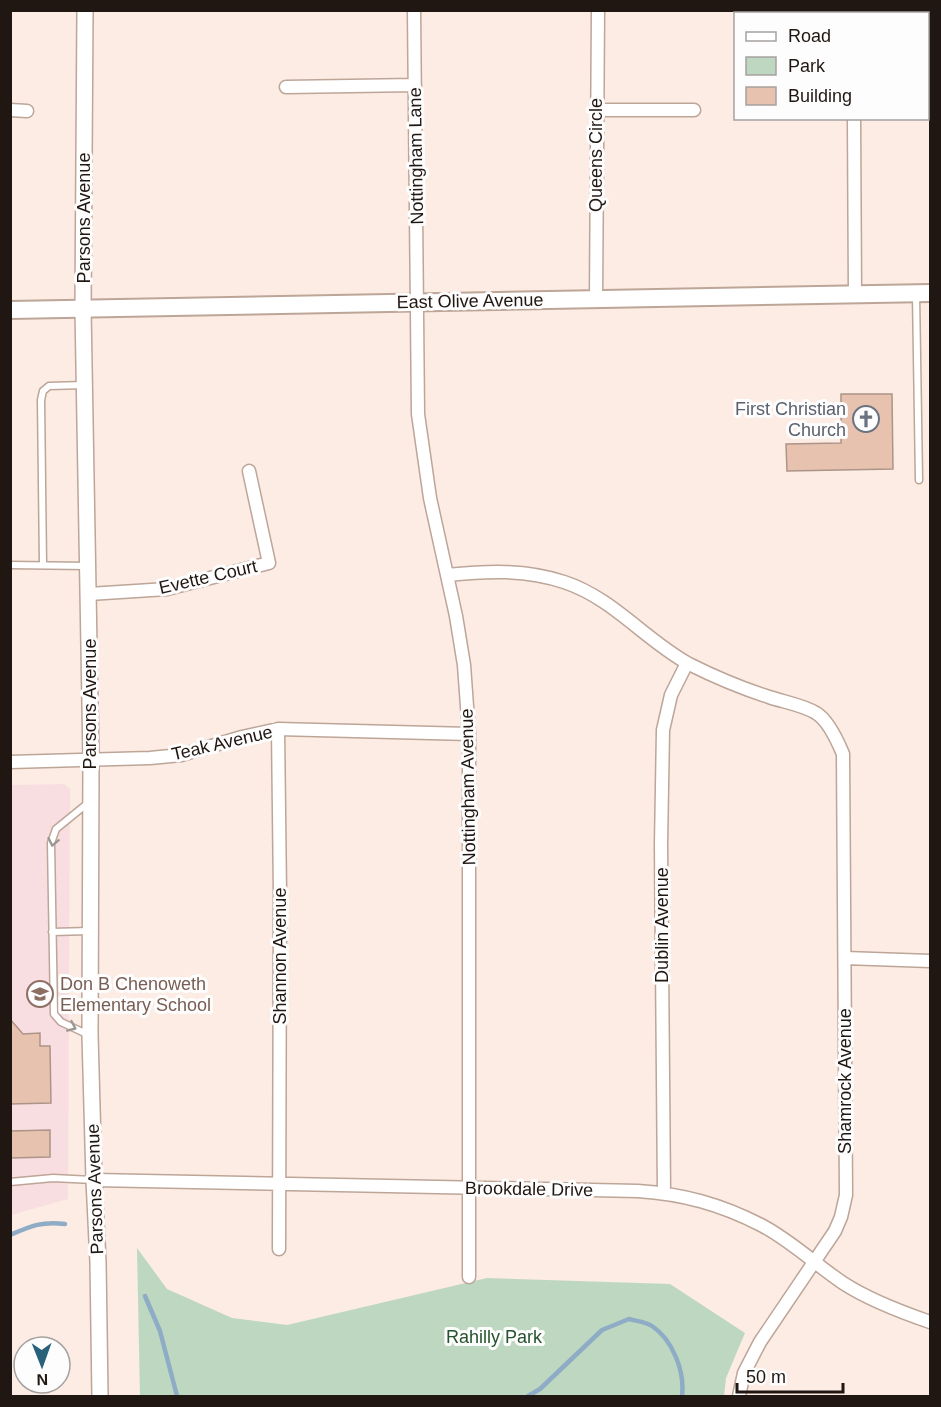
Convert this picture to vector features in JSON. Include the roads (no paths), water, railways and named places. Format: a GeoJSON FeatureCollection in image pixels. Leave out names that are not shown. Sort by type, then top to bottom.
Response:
{"type":"FeatureCollection","features":[{"type":"Feature","properties":{"kind":"main road","name":"East Olive Avenue"},"geometry":{"type":"LineString","coordinates":[[10,310],[923,293]]}},
{"type":"Feature","properties":{"kind":"street","name":"Parsons Avenue"},"geometry":{"type":"LineString","coordinates":[[85,10],[83,309],[90,594],[90,1035],[100,1396]]}},
{"type":"Feature","properties":{"kind":"street","name":"Nottingham Lane"},"geometry":{"type":"LineString","coordinates":[[414,10],[417,302]]}},
{"type":"Feature","properties":{"kind":"street","name":"Queens Circle"},"geometry":{"type":"LineString","coordinates":[[596,299],[598,10]]}},
{"type":"Feature","properties":{"kind":"street"},"geometry":{"type":"LineString","coordinates":[[286,87],[415,85]]}},
{"type":"Feature","properties":{"kind":"street"},"geometry":{"type":"LineString","coordinates":[[10,110],[27,111]]}},
{"type":"Feature","properties":{"kind":"street"},"geometry":{"type":"LineString","coordinates":[[596,110],[694,110]]}},
{"type":"Feature","properties":{"kind":"street"},"geometry":{"type":"LineString","coordinates":[[854,120],[855,295]]}},
{"type":"Feature","properties":{"kind":"street","name":"Nottingham Avenue"},"geometry":{"type":"LineString","coordinates":[[417,302],[418,414],[421,446],[464,664],[469,734],[469,1277]]}},
{"type":"Feature","properties":{"kind":"street","name":"Evette Court"},"geometry":{"type":"LineString","coordinates":[[90,594],[167,589],[269,563],[249,471]]}},
{"type":"Feature","properties":{"kind":"street"},"geometry":{"type":"LineString","coordinates":[[447,575],[490,571],[523,573],[565,582],[594,595],[622,614],[640,631],[687,663]]}},
{"type":"Feature","properties":{"kind":"street","name":"Shamrock Avenue"},"geometry":{"type":"LineString","coordinates":[[687,663],[735,686],[818,713],[837,737],[843,754],[846,1195],[835,1231],[751,1357],[744,1373],[739,1396]]}},
{"type":"Feature","properties":{"kind":"street","name":"Dublin Avenue"},"geometry":{"type":"LineString","coordinates":[[664,1193],[661,845],[663,730],[671,694],[687,663]]}},
{"type":"Feature","properties":{"kind":"street","name":"Teak Avenue"},"geometry":{"type":"LineString","coordinates":[[10,762],[181,755],[278,729],[469,734]]}},
{"type":"Feature","properties":{"kind":"street","name":"Shannon Avenue"},"geometry":{"type":"LineString","coordinates":[[278,729],[279,1249]]}},
{"type":"Feature","properties":{"kind":"street"},"geometry":{"type":"LineString","coordinates":[[844,958],[930,961]]}},
{"type":"Feature","properties":{"kind":"street","name":"Brookdale Drive"},"geometry":{"type":"LineString","coordinates":[[94,1180],[279,1182],[664,1193],[692,1198],[753,1221],[782,1238],[854,1289],[909,1315],[930,1322]]}},
{"type":"Feature","properties":{"kind":"lane"},"geometry":{"type":"LineString","coordinates":[[919,480],[923,293]]}},
{"type":"Feature","properties":{"kind":"lane"},"geometry":{"type":"LineString","coordinates":[[43,565],[41,400],[43,391],[49,386],[85,385]]}},
{"type":"Feature","properties":{"kind":"lane"},"geometry":{"type":"LineString","coordinates":[[10,565],[89,566]]}},
{"type":"Feature","properties":{"kind":"lane"},"geometry":{"type":"LineString","coordinates":[[90,1035],[61,1022],[54,1014],[51,843],[56,829],[91,800]]}},
{"type":"Feature","properties":{"kind":"lane"},"geometry":{"type":"LineString","coordinates":[[52,932],[91,931]]}},
{"type":"Feature","properties":{"kind":"lane"},"geometry":{"type":"LineString","coordinates":[[10,1182],[53,1178],[94,1180]]}},
{"type":"Feature","properties":{"kind":"waterway"},"geometry":{"type":"LineString","coordinates":[[10,1235],[37,1225],[65,1224]]}},
{"type":"Feature","properties":{"kind":"waterway"},"geometry":{"type":"LineString","coordinates":[[145,1296],[160,1331],[177,1396]]}},
{"type":"Feature","properties":{"kind":"waterway"},"geometry":{"type":"LineString","coordinates":[[528,1396],[540,1389],[602,1330],[629,1319],[650,1325],[666,1339],[676,1357],[682,1377],[682,1396]]}},
{"type":"Feature","properties":{"kind":"place","name":"First Christian Church"},"geometry":{"type":"Point","coordinates":[866,419]}},
{"type":"Feature","properties":{"kind":"place","name":"Don B Chenoweth Elementary School"},"geometry":{"type":"Point","coordinates":[40,994]}},
{"type":"Feature","properties":{"kind":"park label","name":"Rahilly Park"},"geometry":{"type":"Point","coordinates":[494,1337]}}]}
